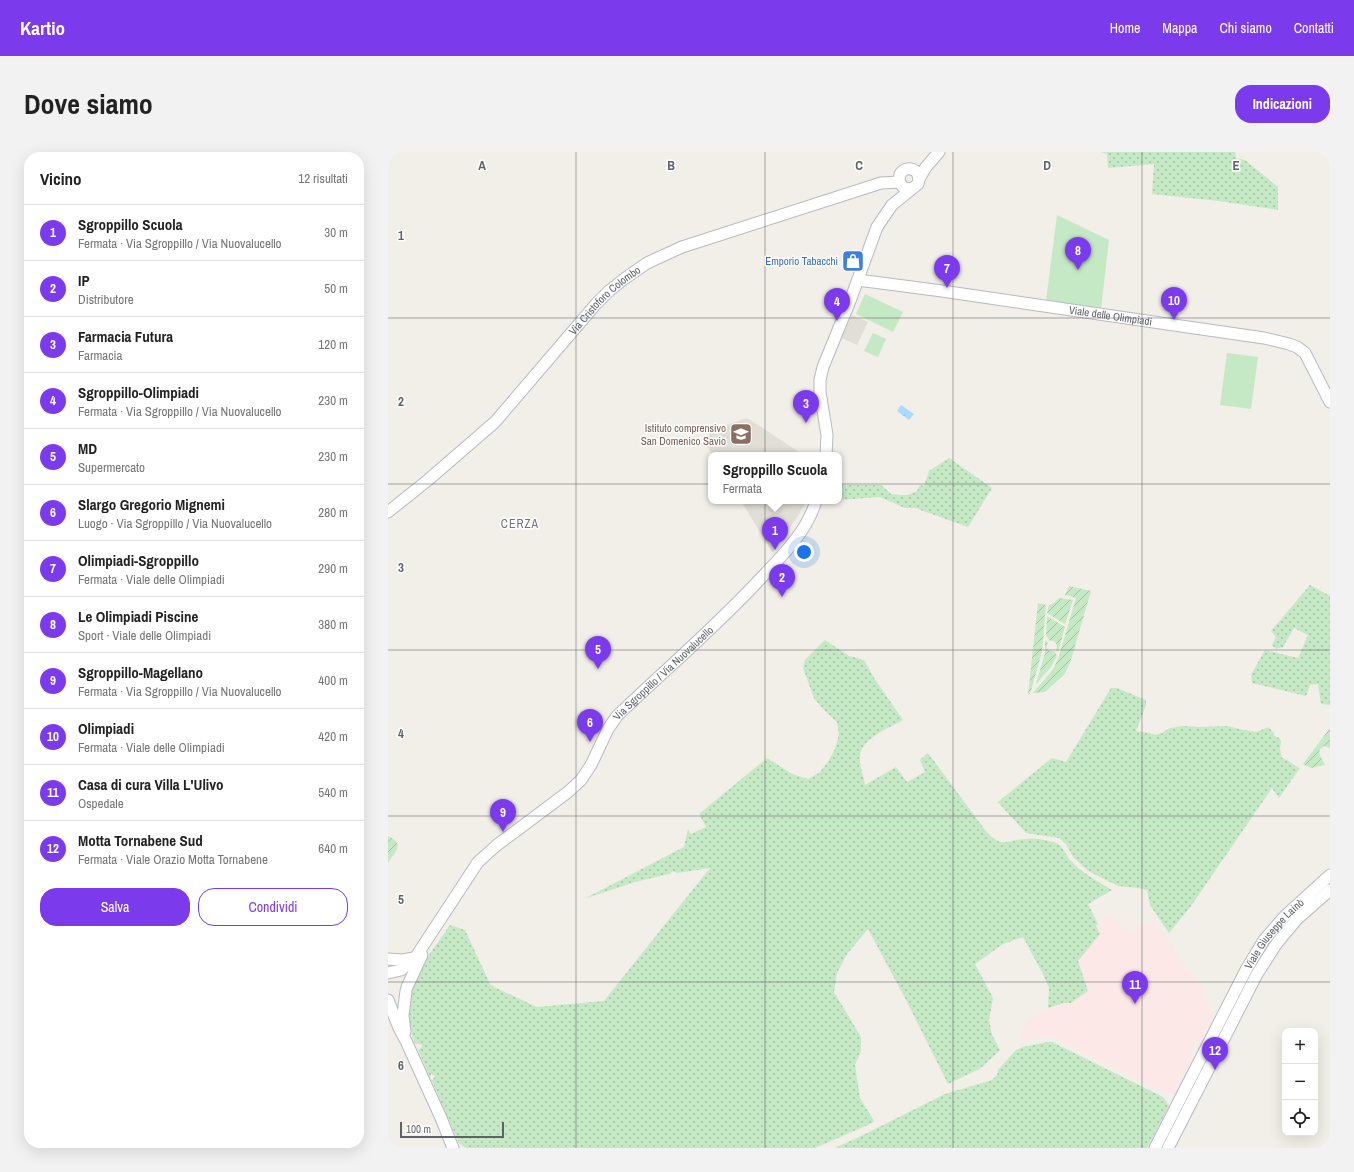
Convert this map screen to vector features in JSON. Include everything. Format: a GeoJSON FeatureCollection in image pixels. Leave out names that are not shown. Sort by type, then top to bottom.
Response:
{"type":"FeatureCollection","features":[{"type":"Feature","properties":{"kind":"main road"},"geometry":{"type":"LineString","coordinates":[[881,183],[905,169],[922,164],[937,154]]}},
{"type":"Feature","properties":{"kind":"main road"},"geometry":{"type":"LineString","coordinates":[[892,205],[918,184],[919,179],[937,154]]}},
{"type":"Feature","properties":{"kind":"main road"},"geometry":{"type":"LineString","coordinates":[[826,452],[827,435],[820,392],[820,374],[858,280],[877,227],[898,194],[900,174],[905,169],[910,168],[917,172],[919,179]]}},
{"type":"Feature","properties":{"kind":"main road"},"geometry":{"type":"LineString","coordinates":[[881,183],[899,183],[904,188],[911,189]]}},
{"type":"Feature","properties":{"kind":"main road","name":"Via Cristoforo Colombo"},"geometry":{"type":"LineString","coordinates":[[388,512],[428,480],[495,422],[596,304],[609,291],[635,271],[647,263],[682,247],[881,183]]}},
{"type":"Feature","properties":{"kind":"main road","name":"Viale delle Olimpiadi"},"geometry":{"type":"LineString","coordinates":[[858,280],[1248,336],[1289,344],[1306,353],[1330,402]]}},
{"type":"Feature","properties":{"kind":"main road","name":"Via Sgroppillo / Via Nuovalucello"},"geometry":{"type":"LineString","coordinates":[[432,931],[478,862],[497,845],[581,780],[591,765],[608,729],[617,716],[722,620],[791,546],[809,519],[815,504]]}},
{"type":"Feature","properties":{"kind":"main road","name":"Viale Giuseppe Lainò"},"geometry":{"type":"LineString","coordinates":[[1155,1148],[1229,1002],[1264,940],[1294,906],[1330,875]]}},
{"type":"Feature","properties":{"kind":"main road","name":"Viale Giuseppe Lainò"},"geometry":{"type":"LineString","coordinates":[[1168,1148],[1257,974],[1277,943],[1297,919],[1330,890]]}},
{"type":"Feature","properties":{"kind":"main road"},"geometry":{"type":"LineString","coordinates":[[395,973],[415,958],[432,931]]}},
{"type":"Feature","properties":{"kind":"main road"},"geometry":{"type":"LineString","coordinates":[[432,931],[428,943],[402,997],[388,999],[399,1028],[444,1123],[453,1148]]}},
{"type":"Feature","properties":{"kind":"main road"},"geometry":{"type":"LineString","coordinates":[[388,959],[402,960],[415,958]]}},
{"type":"Feature","properties":{"kind":"main road"},"geometry":{"type":"LineString","coordinates":[[388,959],[395,973],[406,980],[403,1015],[406,1041]]}},
{"type":"Feature","properties":{"kind":"shaded area"},"geometry":{"type":"Polygon","coordinates":[[[852,315],[868,322],[857,345],[841,338],[852,315]]]}},
{"type":"Feature","properties":{"kind":"shaded area","name":"Istituto comprensivo San Domenico Savio"},"geometry":{"type":"Polygon","coordinates":[[[747,418],[799,452],[710,452],[703,439],[716,429],[747,418]]]}},
{"type":"Feature","properties":{"kind":"shaded area"},"geometry":{"type":"Polygon","coordinates":[[[743,504],[804,504],[783,538],[781,537],[772,542],[774,550],[773,553],[743,504]]]}},
{"type":"Feature","properties":{"kind":"shaded area"},"geometry":{"type":"Polygon","coordinates":[[[1110,916],[1129,932],[1153,920],[1171,944],[1185,968],[1204,990],[1209,1005],[1212,1009],[1213,1017],[1198,1045],[1194,1045],[1190,1052],[1192,1057],[1176,1092],[1173,1094],[1163,1092],[1051,1037],[1020,1041],[1027,1023],[1036,1016],[1048,1008],[1064,1003],[1071,1003],[1078,961],[1100,934],[1096,926],[1110,916]]]}},
{"type":"Feature","properties":{"kind":"green space"},"geometry":{"type":"Polygon","coordinates":[[[1101,152],[1235,152],[1236,158],[1245,160],[1278,187],[1278,210],[1219,201],[1152,194],[1154,164],[1108,168],[1107,154],[1101,152]]]}},
{"type":"Feature","properties":{"kind":"green space"},"geometry":{"type":"Polygon","coordinates":[[[1057,215],[1109,240],[1101,309],[1046,301],[1057,215]]]}},
{"type":"Feature","properties":{"kind":"green space"},"geometry":{"type":"Polygon","coordinates":[[[865,294],[903,312],[893,332],[856,314],[865,294]]]}},
{"type":"Feature","properties":{"kind":"green space"},"geometry":{"type":"Polygon","coordinates":[[[873,333],[886,339],[878,357],[864,351],[873,333]]]}},
{"type":"Feature","properties":{"kind":"green space"},"geometry":{"type":"Polygon","coordinates":[[[1227,353],[1258,357],[1251,409],[1220,405],[1227,353]]]}},
{"type":"Feature","properties":{"kind":"green space"},"geometry":{"type":"Polygon","coordinates":[[[949,458],[992,488],[968,527],[915,508],[905,508],[880,497],[842,500],[842,485],[881,485],[891,494],[908,495],[917,491],[920,485],[924,486],[929,471],[949,458]]]}},
{"type":"Feature","properties":{"kind":"green space"},"geometry":{"type":"Polygon","coordinates":[[[1310,585],[1330,596],[1330,705],[1321,704],[1318,684],[1310,685],[1306,696],[1252,683],[1251,675],[1265,650],[1298,658],[1308,635],[1294,628],[1283,647],[1276,649],[1272,645],[1276,637],[1271,631],[1310,585]]]}},
{"type":"Feature","properties":{"kind":"green space"},"geometry":{"type":"Polygon","coordinates":[[[1069,586],[1091,591],[1070,663],[1064,675],[1045,692],[1033,693],[1054,668],[1059,656],[1076,598],[1065,595],[1069,586]]]}},
{"type":"Feature","properties":{"kind":"green space"},"geometry":{"type":"Polygon","coordinates":[[[1059,598],[1073,600],[1065,624],[1047,613],[1049,605],[1054,603],[1059,598]]]}},
{"type":"Feature","properties":{"kind":"green space"},"geometry":{"type":"Polygon","coordinates":[[[1038,603],[1046,605],[1042,652],[1030,694],[1028,695],[1038,603]]]}},
{"type":"Feature","properties":{"kind":"green space"},"geometry":{"type":"Polygon","coordinates":[[[1047,616],[1065,627],[1058,652],[1056,650],[1056,643],[1054,641],[1050,641],[1046,635],[1047,616]]]}},
{"type":"Feature","properties":{"kind":"green space"},"geometry":{"type":"Polygon","coordinates":[[[825,640],[849,656],[864,660],[874,678],[903,720],[883,730],[870,739],[861,751],[860,764],[865,785],[896,767],[907,782],[925,772],[920,760],[928,753],[985,830],[996,840],[1004,842],[1034,839],[1056,843],[1064,850],[1070,860],[1080,869],[1112,890],[1088,904],[1098,924],[1096,926],[1100,934],[1078,961],[1088,991],[1071,1003],[1064,1003],[1048,1008],[1049,988],[1023,937],[1003,944],[975,964],[993,998],[989,1020],[992,1035],[1000,1050],[981,1068],[948,1084],[905,998],[868,929],[847,954],[837,973],[834,992],[861,1037],[861,1051],[855,1065],[860,1098],[874,1121],[870,1124],[815,1148],[466,1148],[459,1143],[432,1081],[435,1076],[431,1074],[430,1077],[418,1050],[422,1047],[421,1044],[415,1044],[410,1025],[409,1009],[415,980],[430,953],[450,925],[465,930],[490,984],[496,988],[537,1007],[604,1001],[710,868],[677,873],[673,871],[669,874],[635,882],[584,899],[684,847],[688,829],[691,834],[706,827],[699,814],[767,758],[792,774],[808,779],[819,773],[828,762],[835,749],[839,734],[837,722],[814,698],[803,668],[805,660],[825,640]]]}},
{"type":"Feature","properties":{"kind":"green space"},"geometry":{"type":"Polygon","coordinates":[[[1045,640],[1048,643],[1048,649],[1050,651],[1054,651],[1057,656],[1051,667],[1036,684],[1045,653],[1045,640]]]}},
{"type":"Feature","properties":{"kind":"green space"},"geometry":{"type":"Polygon","coordinates":[[[1111,688],[1117,688],[1146,700],[1146,705],[1136,731],[1155,735],[1170,728],[1183,726],[1227,726],[1257,732],[1268,727],[1273,732],[1274,736],[1279,738],[1281,741],[1280,749],[1282,758],[1300,768],[1279,798],[1272,788],[1191,906],[1169,933],[1150,905],[1147,890],[1118,886],[1087,870],[1073,857],[1066,844],[1059,838],[1026,833],[998,802],[1052,758],[1066,762],[1111,688]]]}},
{"type":"Feature","properties":{"kind":"green space"},"geometry":{"type":"Polygon","coordinates":[[[1330,728],[1330,748],[1324,746],[1320,749],[1319,753],[1325,765],[1311,768],[1303,764],[1330,728]]]}},
{"type":"Feature","properties":{"kind":"green space"},"geometry":{"type":"Polygon","coordinates":[[[388,836],[398,845],[396,851],[388,862],[388,836]]]}},
{"type":"Feature","properties":{"kind":"green space"},"geometry":{"type":"Polygon","coordinates":[[[1052,1042],[1164,1098],[1169,1106],[1147,1148],[835,1148],[945,1094],[992,1080],[997,1075],[998,1070],[1016,1050],[1023,1047],[1052,1042]]]}},
{"type":"Feature","properties":{"kind":"water"},"geometry":{"type":"Polygon","coordinates":[[[901,405],[914,414],[909,420],[897,411],[901,405]]]}},
{"type":"Feature","properties":{"kind":"place","name":"Emporio Tabacchi"},"geometry":{"type":"Point","coordinates":[853,261]}},
{"type":"Feature","properties":{"kind":"place","name":"Le Olimpiadi Piscine"},"geometry":{"type":"Point","coordinates":[1078,270]}},
{"type":"Feature","properties":{"kind":"place","name":"Olimpiadi-Sgroppillo"},"geometry":{"type":"Point","coordinates":[947,288]}},
{"type":"Feature","properties":{"kind":"place","name":"Olimpiadi"},"geometry":{"type":"Point","coordinates":[1174,320]}},
{"type":"Feature","properties":{"kind":"place","name":"Sgroppillo-Olimpiadi"},"geometry":{"type":"Point","coordinates":[837,321]}},
{"type":"Feature","properties":{"kind":"place","name":"Farmacia Futura"},"geometry":{"type":"Point","coordinates":[806,423]}},
{"type":"Feature","properties":{"kind":"place","name":"Istituto comprensivo San Domenico Savio"},"geometry":{"type":"Point","coordinates":[741,434]}},
{"type":"Feature","properties":{"kind":"place","name":"Sgroppillo Scuola"},"geometry":{"type":"Point","coordinates":[775,550]}},
{"type":"Feature","properties":{"kind":"place","name":"IP"},"geometry":{"type":"Point","coordinates":[782,597]}},
{"type":"Feature","properties":{"kind":"place","name":"MD"},"geometry":{"type":"Point","coordinates":[598,669]}},
{"type":"Feature","properties":{"kind":"place","name":"Slargo Gregorio Mignemi"},"geometry":{"type":"Point","coordinates":[590,742]}},
{"type":"Feature","properties":{"kind":"place","name":"Sgroppillo-Magellano"},"geometry":{"type":"Point","coordinates":[503,832]}},
{"type":"Feature","properties":{"kind":"place","name":"Casa di cura Villa L'Ulivo"},"geometry":{"type":"Point","coordinates":[1135,1004]}},
{"type":"Feature","properties":{"kind":"place","name":"Motta Tornabene Sud"},"geometry":{"type":"Point","coordinates":[1215,1070]}},
{"type":"Feature","properties":{"kind":"district","name":"CERZA"},"geometry":{"type":"Point","coordinates":[520,524]}}]}
